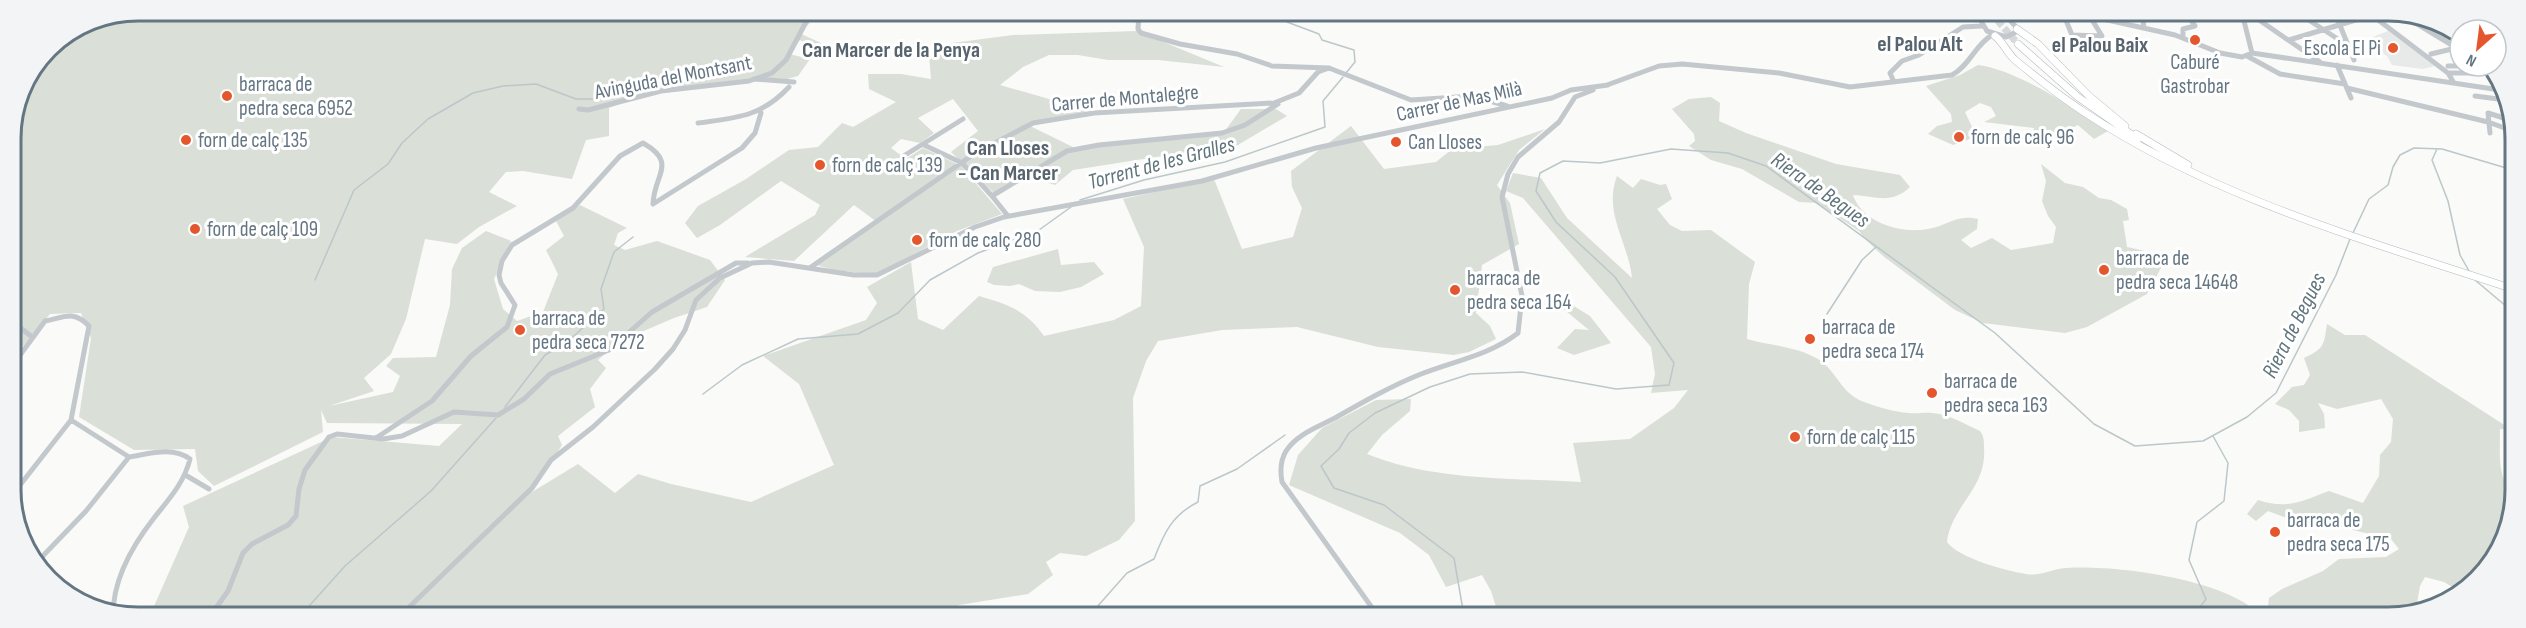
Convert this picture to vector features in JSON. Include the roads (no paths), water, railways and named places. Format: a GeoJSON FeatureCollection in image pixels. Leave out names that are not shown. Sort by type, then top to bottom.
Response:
{"type":"FeatureCollection","features":[{"type":"Feature","properties":{"kind":"main road"},"geometry":{"type":"LineString","coordinates":[[2016,28],[2037,44],[2117,120],[2160,150],[2219,183]]}},
{"type":"Feature","properties":{"kind":"main road"},"geometry":{"type":"LineString","coordinates":[[1994,35],[2004,42],[2013,58],[2071,103],[2111,129],[2217,185],[2270,208],[2505,286]]}},
{"type":"Feature","properties":{"kind":"main road"},"geometry":{"type":"LineString","coordinates":[[2018,44],[2064,86],[2115,124],[2172,159],[2219,183],[2299,218]]}},
{"type":"Feature","properties":{"kind":"street","name":"Avinguda del Montsant"},"geometry":{"type":"LineString","coordinates":[[579,109],[588,110],[661,91],[754,79],[777,71],[782,66],[806,21]]}},
{"type":"Feature","properties":{"kind":"street"},"geometry":{"type":"LineString","coordinates":[[1138,21],[1138,29],[1150,36],[1237,54],[1272,66],[1329,68],[1411,100],[1473,96],[1509,106]]}},
{"type":"Feature","properties":{"kind":"street"},"geometry":{"type":"LineString","coordinates":[[1894,82],[1890,73],[1902,61],[1919,55],[1963,27],[1982,21]]}},
{"type":"Feature","properties":{"kind":"street"},"geometry":{"type":"LineString","coordinates":[[1982,21],[1994,35]]}},
{"type":"Feature","properties":{"kind":"street"},"geometry":{"type":"LineString","coordinates":[[1982,21],[1983,39]]}},
{"type":"Feature","properties":{"kind":"street"},"geometry":{"type":"LineString","coordinates":[[2009,21],[2016,28]]}},
{"type":"Feature","properties":{"kind":"street"},"geometry":{"type":"LineString","coordinates":[[1372,607],[1282,482],[1279,467],[1285,450],[1306,433],[1382,392],[1507,342],[1518,333],[1522,296],[1502,203],[1508,174],[1518,157],[1559,122],[1575,97],[1649,69],[1682,64],[1773,72],[1850,87],[1957,73],[1983,39],[1994,35],[2010,36],[2018,21]]}},
{"type":"Feature","properties":{"kind":"street"},"geometry":{"type":"LineString","coordinates":[[2066,22],[2072,35],[2102,36],[2094,21]]}},
{"type":"Feature","properties":{"kind":"street"},"geometry":{"type":"LineString","coordinates":[[2117,21],[2183,38],[2213,51],[2337,65],[2494,89]]}},
{"type":"Feature","properties":{"kind":"street"},"geometry":{"type":"LineString","coordinates":[[2143,21],[2144,28]]}},
{"type":"Feature","properties":{"kind":"street"},"geometry":{"type":"LineString","coordinates":[[2183,38],[2183,29],[2195,26],[2192,21]]}},
{"type":"Feature","properties":{"kind":"street"},"geometry":{"type":"LineString","coordinates":[[2244,21],[2250,55],[2280,74],[2346,86],[2504,128]]}},
{"type":"Feature","properties":{"kind":"street"},"geometry":{"type":"LineString","coordinates":[[2310,21],[2347,45]]}},
{"type":"Feature","properties":{"kind":"street"},"geometry":{"type":"LineString","coordinates":[[2339,21],[2354,60]]}},
{"type":"Feature","properties":{"kind":"street"},"geometry":{"type":"LineString","coordinates":[[2289,40],[2349,21]]}},
{"type":"Feature","properties":{"kind":"street"},"geometry":{"type":"LineString","coordinates":[[2379,21],[2448,73]]}},
{"type":"Feature","properties":{"kind":"street"},"geometry":{"type":"LineString","coordinates":[[2264,22],[2322,63]]}},
{"type":"Feature","properties":{"kind":"street"},"geometry":{"type":"LineString","coordinates":[[2419,25],[2448,43]]}},
{"type":"Feature","properties":{"kind":"street"},"geometry":{"type":"LineString","coordinates":[[2431,54],[2448,51]]}},
{"type":"Feature","properties":{"kind":"street"},"geometry":{"type":"LineString","coordinates":[[2337,65],[2351,98]]}},
{"type":"Feature","properties":{"kind":"street","name":"Carrer de Montalegre"},"geometry":{"type":"LineString","coordinates":[[811,267],[985,147],[1033,123],[1094,113],[1227,107],[1282,101],[1302,91],[1318,72],[1329,68]]}},
{"type":"Feature","properties":{"kind":"street"},"geometry":{"type":"LineString","coordinates":[[2451,78],[2454,83]]}},
{"type":"Feature","properties":{"kind":"street"},"geometry":{"type":"LineString","coordinates":[[754,79],[794,82]]}},
{"type":"Feature","properties":{"kind":"street","name":"Carrer de Mas Milà"},"geometry":{"type":"LineString","coordinates":[[752,263],[768,262],[854,275],[877,275],[893,270],[975,227],[1008,216],[1202,181],[1316,148],[1552,98],[1571,90],[1608,85]]}},
{"type":"Feature","properties":{"kind":"street"},"geometry":{"type":"LineString","coordinates":[[698,123],[761,112],[778,100],[789,87]]}},
{"type":"Feature","properties":{"kind":"street"},"geometry":{"type":"LineString","coordinates":[[2475,96],[2498,99]]}},
{"type":"Feature","properties":{"kind":"street"},"geometry":{"type":"LineString","coordinates":[[992,196],[1067,151],[1099,145],[1222,133],[1245,125],[1282,101]]}},
{"type":"Feature","properties":{"kind":"street"},"geometry":{"type":"LineString","coordinates":[[375,438],[421,410],[471,356],[507,327],[515,305],[501,283],[499,275],[502,261],[512,246],[573,208],[620,156],[643,144],[654,148],[662,159],[664,168],[652,197],[653,204],[742,148],[753,138],[761,112]]}},
{"type":"Feature","properties":{"kind":"street"},"geometry":{"type":"LineString","coordinates":[[2490,133],[2488,113],[2503,118]]}},
{"type":"Feature","properties":{"kind":"street"},"geometry":{"type":"LineString","coordinates":[[902,157],[963,119]]}},
{"type":"Feature","properties":{"kind":"street"},"geometry":{"type":"LineString","coordinates":[[924,145],[962,163],[1008,216]]}},
{"type":"Feature","properties":{"kind":"street"},"geometry":{"type":"LineString","coordinates":[[217,607],[228,591],[243,553],[252,544],[288,525],[296,516],[299,489],[305,470],[326,441],[337,434],[375,438],[402,436],[454,412],[492,416],[508,411],[550,374],[584,363],[609,350],[652,312],[736,264],[752,263]]}},
{"type":"Feature","properties":{"kind":"street"},"geometry":{"type":"LineString","coordinates":[[409,607],[532,488],[551,460],[593,427],[655,369],[673,349],[685,330],[693,304],[699,296],[720,278],[752,263]]}},
{"type":"Feature","properties":{"kind":"street"},"geometry":{"type":"LineString","coordinates":[[21,353],[45,321],[63,316],[80,316],[89,326],[71,420],[21,484]]}},
{"type":"Feature","properties":{"kind":"street"},"geometry":{"type":"LineString","coordinates":[[21,328],[32,337]]}},
{"type":"Feature","properties":{"kind":"street"},"geometry":{"type":"LineString","coordinates":[[71,420],[129,457],[165,452],[186,454],[190,459],[187,476],[146,529],[121,573],[115,591],[114,605]]}},
{"type":"Feature","properties":{"kind":"street"},"geometry":{"type":"LineString","coordinates":[[42,557],[104,493],[129,457]]}},
{"type":"Feature","properties":{"kind":"street"},"geometry":{"type":"LineString","coordinates":[[187,476],[209,489]]}},
{"type":"Feature","properties":{"kind":"waterway","name":"Torrent de les Gralles"},"geometry":{"type":"LineString","coordinates":[[1287,21],[1319,34],[1322,40],[1354,50],[1355,62],[1346,73]]}},
{"type":"Feature","properties":{"kind":"waterway","name":"Torrent de les Gralles"},"geometry":{"type":"LineString","coordinates":[[1080,200],[1144,180],[1225,162],[1325,127],[1323,101],[1343,77]]}},
{"type":"Feature","properties":{"kind":"waterway"},"geometry":{"type":"LineString","coordinates":[[315,280],[354,190],[388,164],[402,143],[428,119],[473,93],[503,86],[536,84],[576,99],[601,99]]}},
{"type":"Feature","properties":{"kind":"waterway","name":"Riera de Begues"},"geometry":{"type":"LineString","coordinates":[[2352,235],[2369,199],[2388,185],[2393,167],[2400,155],[2414,148],[2442,149],[2505,168]]}},
{"type":"Feature","properties":{"kind":"waterway","name":"Riera de Begues"},"geometry":{"type":"LineString","coordinates":[[1462,607],[1454,558],[1384,505],[1334,488],[1321,466],[1339,449],[1349,433],[1375,413],[1430,387],[1470,374],[1522,372],[1616,389],[1669,385],[1674,363],[1615,277],[1556,222],[1536,191],[1540,173],[1563,161],[1600,163],[1671,149],[1728,153],[1766,166],[1995,333],[2094,424],[2135,446],[2203,441],[2247,417],[2276,393],[2336,275],[2350,239]]}},
{"type":"Feature","properties":{"kind":"waterway"},"geometry":{"type":"LineString","coordinates":[[2437,149],[2432,160],[2448,201],[2460,255],[2469,271]]}},
{"type":"Feature","properties":{"kind":"waterway","name":"Torrent de les Gralles"},"geometry":{"type":"LineString","coordinates":[[703,394],[742,365],[798,339],[858,334],[898,313],[930,280],[978,253],[1039,230],[1071,207]]}},
{"type":"Feature","properties":{"kind":"waterway"},"geometry":{"type":"LineString","coordinates":[[505,407],[545,355],[566,343],[604,309],[601,289],[614,252],[633,237]]}},
{"type":"Feature","properties":{"kind":"waterway"},"geometry":{"type":"LineString","coordinates":[[1827,314],[1862,260],[1876,247]]}},
{"type":"Feature","properties":{"kind":"waterway"},"geometry":{"type":"LineString","coordinates":[[2475,280],[2505,305]]}},
{"type":"Feature","properties":{"kind":"waterway"},"geometry":{"type":"LineString","coordinates":[[308,607],[345,566],[431,491],[496,418]]}},
{"type":"Feature","properties":{"kind":"waterway"},"geometry":{"type":"LineString","coordinates":[[1097,607],[1127,573],[1154,559],[1161,541],[1175,519],[1198,502],[1200,486],[1237,469],[1285,435]]}},
{"type":"Feature","properties":{"kind":"waterway"},"geometry":{"type":"LineString","coordinates":[[2200,607],[2206,599],[2189,560],[2197,522],[2224,501],[2228,463],[2213,436]]}},
{"type":"Feature","properties":{"kind":"tunnel"},"geometry":{"type":"LineString","coordinates":[[1998,21],[2018,44]]}},
{"type":"Feature","properties":{"kind":"place","name":"Caburé Gastrobar"},"geometry":{"type":"Point","coordinates":[2195,40]}},
{"type":"Feature","properties":{"kind":"place","name":"Escola El Pi"},"geometry":{"type":"Point","coordinates":[2393,48]}},
{"type":"Feature","properties":{"kind":"place","name":"barraca de pedra seca 6952"},"geometry":{"type":"Point","coordinates":[227,96]}},
{"type":"Feature","properties":{"kind":"place","name":"forn de calç 96"},"geometry":{"type":"Point","coordinates":[1959,137]}},
{"type":"Feature","properties":{"kind":"place","name":"forn de calç 135"},"geometry":{"type":"Point","coordinates":[186,140]}},
{"type":"Feature","properties":{"kind":"place","name":"Can Lloses"},"geometry":{"type":"Point","coordinates":[1396,142]}},
{"type":"Feature","properties":{"kind":"place","name":"forn de calç 139"},"geometry":{"type":"Point","coordinates":[820,165]}},
{"type":"Feature","properties":{"kind":"place","name":"forn de calç 109"},"geometry":{"type":"Point","coordinates":[195,229]}},
{"type":"Feature","properties":{"kind":"place","name":"forn de calç 280"},"geometry":{"type":"Point","coordinates":[917,240]}},
{"type":"Feature","properties":{"kind":"place","name":"barraca de pedra seca 14648"},"geometry":{"type":"Point","coordinates":[2104,270]}},
{"type":"Feature","properties":{"kind":"place","name":"barraca de pedra seca 164"},"geometry":{"type":"Point","coordinates":[1455,290]}},
{"type":"Feature","properties":{"kind":"place","name":"barraca de pedra seca 7272"},"geometry":{"type":"Point","coordinates":[520,330]}},
{"type":"Feature","properties":{"kind":"place","name":"barraca de pedra seca 174"},"geometry":{"type":"Point","coordinates":[1810,339]}},
{"type":"Feature","properties":{"kind":"place","name":"barraca de pedra seca 163"},"geometry":{"type":"Point","coordinates":[1932,393]}},
{"type":"Feature","properties":{"kind":"place","name":"forn de calç 115"},"geometry":{"type":"Point","coordinates":[1795,437]}},
{"type":"Feature","properties":{"kind":"place","name":"barraca de pedra seca 175"},"geometry":{"type":"Point","coordinates":[2275,532]}},
{"type":"Feature","properties":{"kind":"district","name":"el Palou Alt"},"geometry":{"type":"Point","coordinates":[1920,43]}},
{"type":"Feature","properties":{"kind":"district","name":"el Palou Baix"},"geometry":{"type":"Point","coordinates":[2100,44]}},
{"type":"Feature","properties":{"kind":"district","name":"Can Marcer de la Penya"},"geometry":{"type":"Point","coordinates":[891,49]}},
{"type":"Feature","properties":{"kind":"district","name":"Can Lloses - Can Marcer"},"geometry":{"type":"Point","coordinates":[1008,160]}}]}
